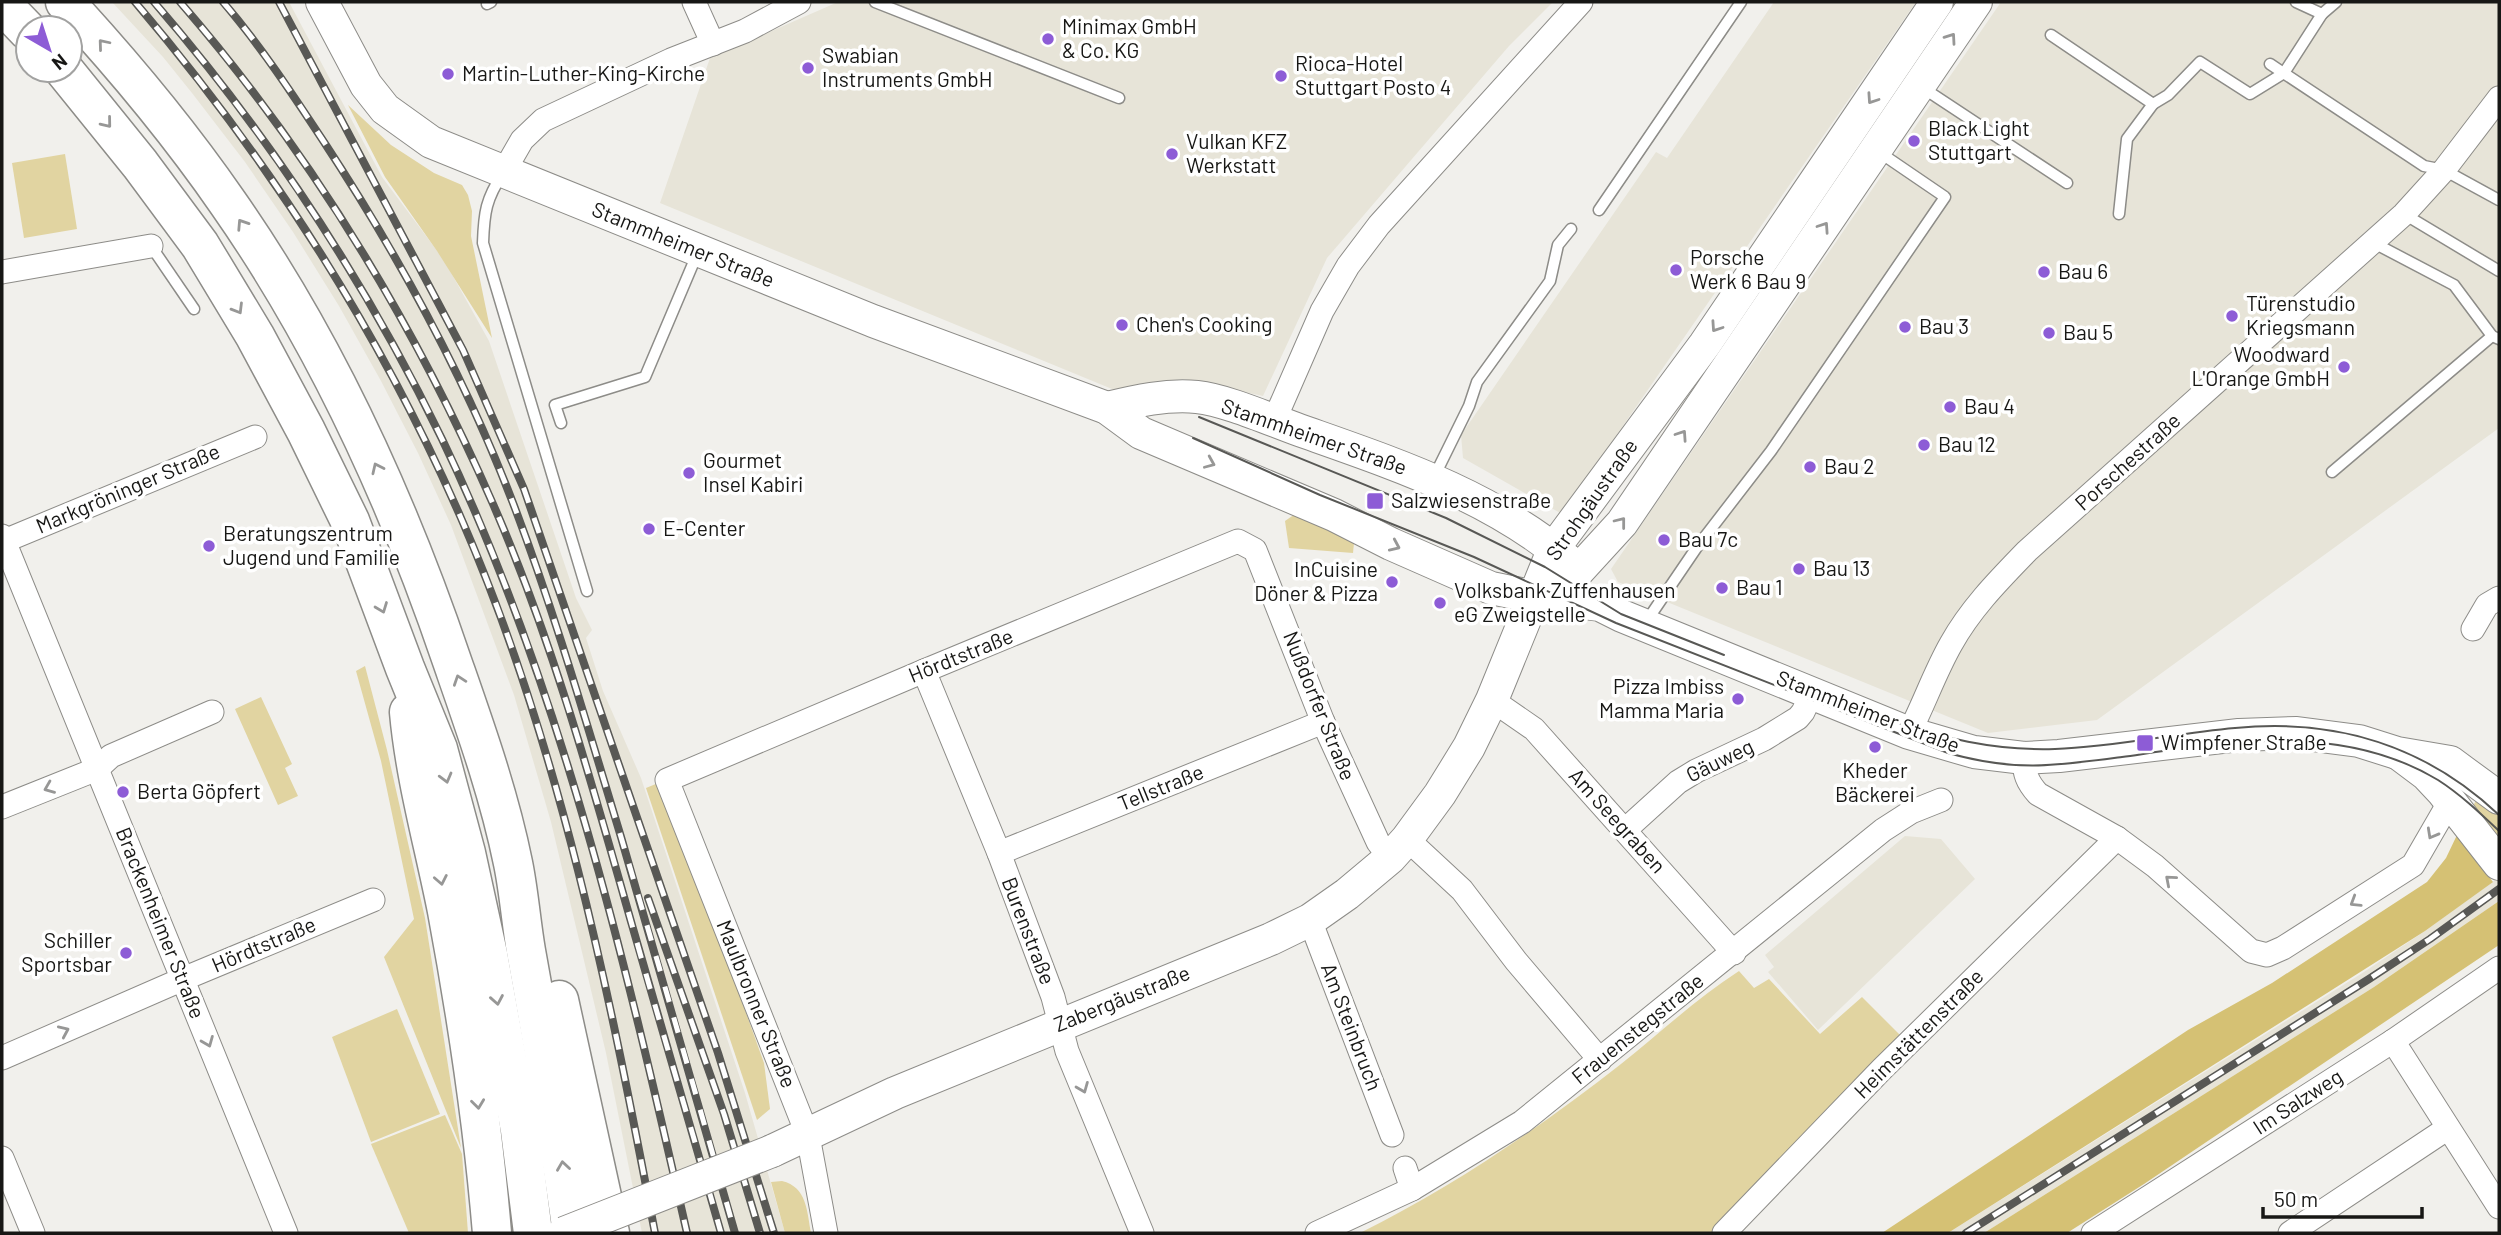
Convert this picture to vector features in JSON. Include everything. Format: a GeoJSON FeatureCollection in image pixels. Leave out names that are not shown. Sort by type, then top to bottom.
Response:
{"type":"FeatureCollection","features":[{"type":"Feature","properties":{"kind":"highway"},"geometry":{"type":"LineString","coordinates":[[65,2],[100,39],[181,138],[229,204],[284,289],[353,415],[394,505],[429,593],[480,739],[513,862],[572,1233]]}},
{"type":"Feature","properties":{"kind":"highway"},"geometry":{"type":"LineString","coordinates":[[75,84],[140,164],[200,245],[255,336],[306,431],[349,521],[438,749],[466,853],[513,1089],[533,1233]]}},
{"type":"Feature","properties":{"kind":"highway"},"geometry":{"type":"LineString","coordinates":[[405,668],[413,758],[434,844],[466,1013],[492,1233]]}},
{"type":"Feature","properties":{"kind":"highway"},"geometry":{"type":"LineString","coordinates":[[513,862],[542,930],[572,1052],[610,1233]]}},
{"type":"Feature","properties":{"kind":"main road","name":"Stammheimer Straße"},"geometry":{"type":"LineString","coordinates":[[322,2],[366,85],[385,109],[431,142],[942,348],[1107,408],[1142,433],[1334,515],[1391,544],[1491,588],[1535,597],[1600,605],[1909,733],[1975,752],[2024,758],[2059,756],[2239,734],[2297,733],[2359,741],[2397,753],[2450,762],[2498,793]]}},
{"type":"Feature","properties":{"kind":"main road","name":"Strohgäustraße"},"geometry":{"type":"LineString","coordinates":[[1535,597],[1579,569],[1622,523],[1644,492],[1875,149],[1937,2]]}},
{"type":"Feature","properties":{"kind":"main road","name":"Strohgäustraße"},"geometry":{"type":"LineString","coordinates":[[1535,597],[1554,548],[1704,344],[1906,76],[1976,2]]}},
{"type":"Feature","properties":{"kind":"main road","name":"Stammheimer Straße"},"geometry":{"type":"LineString","coordinates":[[1107,408],[1169,397],[1198,397],[1274,421],[1433,480],[1507,516],[1554,548],[1579,569],[1600,605]]}},
{"type":"Feature","properties":{"kind":"main road"},"geometry":{"type":"LineString","coordinates":[[1160,441],[1157,425],[1169,397]]}},
{"type":"Feature","properties":{"kind":"main road","name":"Zabergäustraße"},"geometry":{"type":"LineString","coordinates":[[564,1233],[772,1152],[895,1093],[1271,939],[1310,920],[1347,894],[1398,848],[1440,794],[1469,747],[1492,700],[1535,597]]}},
{"type":"Feature","properties":{"kind":"main road","name":"Stammheimer Straße"},"geometry":{"type":"LineString","coordinates":[[2397,753],[2427,775],[2492,855]]}},
{"type":"Feature","properties":{"kind":"street"},"geometry":{"type":"LineString","coordinates":[[694,2],[713,44]]}},
{"type":"Feature","properties":{"kind":"street"},"geometry":{"type":"LineString","coordinates":[[503,173],[522,140],[543,120],[671,60],[745,31],[799,2]]}},
{"type":"Feature","properties":{"kind":"street"},"geometry":{"type":"LineString","coordinates":[[1274,421],[1322,311],[1348,266],[1379,225],[1581,2]]}},
{"type":"Feature","properties":{"kind":"street","name":"Porschestraße"},"geometry":{"type":"LineString","coordinates":[[1909,733],[1951,644],[1973,610],[1996,582],[2027,551],[2404,214],[2444,170],[2499,98]]}},
{"type":"Feature","properties":{"kind":"street"},"geometry":{"type":"LineString","coordinates":[[2,272],[151,246]]}},
{"type":"Feature","properties":{"kind":"street","name":"Markgröninger Straße"},"geometry":{"type":"LineString","coordinates":[[2,540],[255,437]]}},
{"type":"Feature","properties":{"kind":"street","name":"Brackenheimer Straße"},"geometry":{"type":"LineString","coordinates":[[2,540],[286,1233]]}},
{"type":"Feature","properties":{"kind":"street","name":"Hördtstraße"},"geometry":{"type":"LineString","coordinates":[[667,780],[1238,541],[1255,550]]}},
{"type":"Feature","properties":{"kind":"street","name":"Nußdorfer Straße"},"geometry":{"type":"LineString","coordinates":[[1255,550],[1323,722],[1378,842],[1398,848],[1462,890],[1516,961],[1600,1060]]}},
{"type":"Feature","properties":{"kind":"street"},"geometry":{"type":"LineString","coordinates":[[2473,629],[2487,605],[2499,598]]}},
{"type":"Feature","properties":{"kind":"street","name":"Burenstraße"},"geometry":{"type":"LineString","coordinates":[[924,671],[999,853],[1053,997],[1067,1051],[1142,1233]]}},
{"type":"Feature","properties":{"kind":"street","name":"Gäuweg"},"geometry":{"type":"LineString","coordinates":[[1625,830],[1678,782],[1765,740],[1798,718],[1812,693]]}},
{"type":"Feature","properties":{"kind":"street","name":"Am Seegraben"},"geometry":{"type":"LineString","coordinates":[[1492,700],[1534,730],[1734,953]]}},
{"type":"Feature","properties":{"kind":"street"},"geometry":{"type":"LineString","coordinates":[[2,807],[97,769],[111,756],[212,712]]}},
{"type":"Feature","properties":{"kind":"street","name":"Tellstraße"},"geometry":{"type":"LineString","coordinates":[[999,853],[1323,722]]}},
{"type":"Feature","properties":{"kind":"street"},"geometry":{"type":"LineString","coordinates":[[2024,758],[2025,775],[2038,794],[2117,838],[2155,866],[2251,951],[2267,955],[2283,948],[2413,865],[2450,801]]}},
{"type":"Feature","properties":{"kind":"street","name":"Maulbronner Straße"},"geometry":{"type":"LineString","coordinates":[[667,780],[808,1136],[826,1233]]}},
{"type":"Feature","properties":{"kind":"street","name":"Frauenstegstraße"},"geometry":{"type":"LineString","coordinates":[[1317,1233],[1409,1179],[1522,1122],[1883,830],[1911,812],[1941,800]]}},
{"type":"Feature","properties":{"kind":"street","name":"Heimstättenstraße"},"geometry":{"type":"LineString","coordinates":[[1724,1233],[1891,1060],[2117,838]]}},
{"type":"Feature","properties":{"kind":"street","name":"Hördtstraße"},"geometry":{"type":"LineString","coordinates":[[2,1058],[373,900]]}},
{"type":"Feature","properties":{"kind":"street","name":"Am Steinbruch"},"geometry":{"type":"LineString","coordinates":[[1310,920],[1392,1135]]}},
{"type":"Feature","properties":{"kind":"street","name":"Im Salzweg"},"geometry":{"type":"LineString","coordinates":[[2094,1233],[2393,1041],[2499,968]]}},
{"type":"Feature","properties":{"kind":"street"},"geometry":{"type":"LineString","coordinates":[[2393,1041],[2499,1207]]}},
{"type":"Feature","properties":{"kind":"street"},"geometry":{"type":"LineString","coordinates":[[2290,1233],[2448,1128]]}},
{"type":"Feature","properties":{"kind":"street"},"geometry":{"type":"LineString","coordinates":[[2,1158],[33,1233]]}},
{"type":"Feature","properties":{"kind":"lane"},"geometry":{"type":"LineString","coordinates":[[875,2],[1119,98]]}},
{"type":"Feature","properties":{"kind":"lane"},"geometry":{"type":"LineString","coordinates":[[1599,209],[1741,2]]}},
{"type":"Feature","properties":{"kind":"lane"},"geometry":{"type":"LineString","coordinates":[[2296,2],[2322,14]]}},
{"type":"Feature","properties":{"kind":"lane"},"geometry":{"type":"LineString","coordinates":[[2119,214],[2127,139],[2152,104],[2168,95],[2200,62],[2250,94],[2284,73],[2322,14],[2336,2]]}},
{"type":"Feature","properties":{"kind":"lane"},"geometry":{"type":"LineString","coordinates":[[2052,35],[2152,104]]}},
{"type":"Feature","properties":{"kind":"lane"},"geometry":{"type":"LineString","coordinates":[[2270,64],[2424,166],[2444,170],[2499,200]]}},
{"type":"Feature","properties":{"kind":"lane"},"geometry":{"type":"LineString","coordinates":[[1906,76],[2067,183]]}},
{"type":"Feature","properties":{"kind":"lane"},"geometry":{"type":"LineString","coordinates":[[1645,625],[1697,547],[1771,451],[1945,197],[1875,149]]}},
{"type":"Feature","properties":{"kind":"lane"},"geometry":{"type":"LineString","coordinates":[[503,173],[491,190],[484,211],[483,243],[587,591]]}},
{"type":"Feature","properties":{"kind":"lane"},"geometry":{"type":"LineString","coordinates":[[2404,214],[2499,271]]}},
{"type":"Feature","properties":{"kind":"lane"},"geometry":{"type":"LineString","coordinates":[[1433,480],[1469,406],[1477,382],[1550,281],[1558,245],[1571,229]]}},
{"type":"Feature","properties":{"kind":"lane"},"geometry":{"type":"LineString","coordinates":[[2332,472],[2496,338],[2454,285],[2372,242]]}},
{"type":"Feature","properties":{"kind":"lane"},"geometry":{"type":"LineString","coordinates":[[151,246],[194,309]]}},
{"type":"Feature","properties":{"kind":"lane"},"geometry":{"type":"LineString","coordinates":[[561,424],[555,405],[645,377],[698,251]]}},
{"type":"Feature","properties":{"kind":"shaded area"},"geometry":{"type":"Polygon","coordinates":[[[112,2],[289,2],[382,177],[444,260],[489,341],[576,598],[592,630],[586,638],[603,691],[641,778],[745,1093],[785,1233],[642,1233],[606,1053],[551,822],[514,695],[451,525],[381,381],[293,232],[245,162],[192,93],[112,2]]]}},
{"type":"Feature","properties":{"kind":"shaded area"},"geometry":{"type":"Polygon","coordinates":[[[838,2],[1553,2],[1509,46],[1327,258],[1263,396],[1183,379],[1117,391],[660,203],[710,58],[838,2]]]}},
{"type":"Feature","properties":{"kind":"shaded area"},"geometry":{"type":"Polygon","coordinates":[[[1774,2],[1916,2],[1562,514],[1463,458],[1461,435],[1656,152],[1667,158],[1774,2]]]}},
{"type":"Feature","properties":{"kind":"shaded area"},"geometry":{"type":"Polygon","coordinates":[[[2001,2],[2499,2],[2499,428],[2097,720],[1988,733],[1618,582],[1611,569],[2001,2]]]}},
{"type":"Feature","properties":{"kind":"shaded area"},"geometry":{"type":"Polygon","coordinates":[[[348,105],[391,145],[434,173],[462,185],[472,211],[471,236],[492,338],[437,251],[385,177],[348,105]]]}},
{"type":"Feature","properties":{"kind":"shaded area"},"geometry":{"type":"Polygon","coordinates":[[[65,154],[77,229],[24,238],[12,163],[65,154]]]}},
{"type":"Feature","properties":{"kind":"shaded area"},"geometry":{"type":"Polygon","coordinates":[[[1298,512],[1354,543],[1353,553],[1289,548],[1285,521],[1298,512]]]}},
{"type":"Feature","properties":{"kind":"shaded area"},"geometry":{"type":"Polygon","coordinates":[[[365,666],[425,918],[461,1148],[384,957],[414,919],[381,761],[356,671],[365,666]]]}},
{"type":"Feature","properties":{"kind":"shaded area"},"geometry":{"type":"Polygon","coordinates":[[[261,697],[292,764],[285,768],[298,796],[278,805],[235,709],[261,697]]]}},
{"type":"Feature","properties":{"kind":"shaded area"},"geometry":{"type":"Polygon","coordinates":[[[2447,780],[2499,804],[2499,839],[2470,810],[2476,801],[2447,780]]]}},
{"type":"Feature","properties":{"kind":"shaded area"},"geometry":{"type":"Polygon","coordinates":[[[663,781],[764,1063],[770,1109],[757,1120],[646,788],[663,781]]]}},
{"type":"Feature","properties":{"kind":"shaded area"},"geometry":{"type":"Polygon","coordinates":[[[2457,835],[2493,882],[2425,931],[1948,1233],[1882,1233],[2188,1030],[2272,983],[2427,882],[2446,858],[2457,835]]]}},
{"type":"Feature","properties":{"kind":"shaded area"},"geometry":{"type":"Polygon","coordinates":[[[1905,836],[1941,839],[1975,879],[1818,1030],[1768,972],[1774,967],[1765,955],[1905,836]]]}},
{"type":"Feature","properties":{"kind":"shaded area"},"geometry":{"type":"Polygon","coordinates":[[[2499,877],[2499,901],[2374,987],[1984,1233],[1948,1233],[2364,972],[2499,877]]]}},
{"type":"Feature","properties":{"kind":"shaded area"},"geometry":{"type":"Polygon","coordinates":[[[2499,901],[2499,945],[2144,1184],[2067,1233],[1984,1233],[2374,987],[2499,901]]]}},
{"type":"Feature","properties":{"kind":"shaded area"},"geometry":{"type":"Polygon","coordinates":[[[1739,971],[1754,988],[1769,979],[1820,1034],[1862,997],[1902,1037],[1712,1233],[1360,1233],[1462,1176],[1527,1133],[1590,1088],[1693,1004],[1739,971]]]}},
{"type":"Feature","properties":{"kind":"shaded area"},"geometry":{"type":"Polygon","coordinates":[[[397,1009],[440,1114],[371,1142],[332,1037],[397,1009]]]}},
{"type":"Feature","properties":{"kind":"shaded area"},"geometry":{"type":"Polygon","coordinates":[[[445,1115],[462,1154],[468,1233],[409,1233],[371,1144],[445,1115]]]}},
{"type":"Feature","properties":{"kind":"shaded area"},"geometry":{"type":"Polygon","coordinates":[[[782,1181],[801,1194],[807,1208],[811,1233],[785,1233],[771,1182],[782,1181]]]}},
{"type":"Feature","properties":{"kind":"tram line"},"geometry":{"type":"LineString","coordinates":[[1199,417],[1446,518],[1545,567],[1621,614],[1724,655]]}},
{"type":"Feature","properties":{"kind":"tram line"},"geometry":{"type":"LineString","coordinates":[[1193,438],[1320,495],[1474,557],[1616,623],[1948,753],[1994,763],[2035,766],[2243,742],[2323,743],[2362,749],[2401,761],[2438,780],[2499,831]]}},
{"type":"Feature","properties":{"kind":"tram line"},"geometry":{"type":"LineString","coordinates":[[1884,718],[1968,742],[2033,749],[2101,746],[2213,730],[2272,726],[2344,733],[2378,742],[2441,771],[2471,791],[2499,815]]}},
{"type":"Feature","properties":{"kind":"railway"},"geometry":{"type":"LineString","coordinates":[[135,2],[231,122],[317,248],[394,380],[461,518],[527,691],[554,780],[600,960],[655,1233]]}},
{"type":"Feature","properties":{"kind":"railway"},"geometry":{"type":"LineString","coordinates":[[154,2],[196,52],[275,157],[348,267],[381,323],[442,439],[484,534],[522,631],[587,829],[640,1031],[687,1233]]}},
{"type":"Feature","properties":{"kind":"railway"},"geometry":{"type":"LineString","coordinates":[[180,2],[273,118],[356,241],[429,370],[493,504],[534,607],[570,712],[721,1233]]}},
{"type":"Feature","properties":{"kind":"railway"},"geometry":{"type":"LineString","coordinates":[[223,2],[287,86],[377,226],[451,362],[494,455],[543,586],[570,669],[636,886],[735,1233]]}},
{"type":"Feature","properties":{"kind":"railway"},"geometry":{"type":"LineString","coordinates":[[279,2],[463,350],[524,489],[718,1053],[774,1233]]}},
{"type":"Feature","properties":{"kind":"railway"},"geometry":{"type":"LineString","coordinates":[[1966,1233],[2369,979],[2499,889]]}},
{"type":"Feature","properties":{"kind":"railway"},"geometry":{"type":"LineString","coordinates":[[648,898],[724,1114],[760,1233]]}},
{"type":"Feature","properties":{"kind":"place","name":"Minimax GmbH & Co. KG"},"geometry":{"type":"Point","coordinates":[1048,39]}},
{"type":"Feature","properties":{"kind":"place","name":"Swabian Instruments GmbH"},"geometry":{"type":"Point","coordinates":[808,68]}},
{"type":"Feature","properties":{"kind":"place","name":"Martin-Luther-King-Kirche"},"geometry":{"type":"Point","coordinates":[448,74]}},
{"type":"Feature","properties":{"kind":"place","name":"Rioca-Hotel Stuttgart Posto 4"},"geometry":{"type":"Point","coordinates":[1281,76]}},
{"type":"Feature","properties":{"kind":"place","name":"Black Light Stuttgart"},"geometry":{"type":"Point","coordinates":[1914,141]}},
{"type":"Feature","properties":{"kind":"place","name":"Vulkan KFZ Werkstatt"},"geometry":{"type":"Point","coordinates":[1172,154]}},
{"type":"Feature","properties":{"kind":"place","name":"Porsche Werk 6 Bau 9"},"geometry":{"type":"Point","coordinates":[1676,270]}},
{"type":"Feature","properties":{"kind":"place","name":"Bau 6"},"geometry":{"type":"Point","coordinates":[2044,272]}},
{"type":"Feature","properties":{"kind":"place","name":"Türenstudio Kriegsmann"},"geometry":{"type":"Point","coordinates":[2232,316]}},
{"type":"Feature","properties":{"kind":"place","name":"Chen's Cooking"},"geometry":{"type":"Point","coordinates":[1122,325]}},
{"type":"Feature","properties":{"kind":"place","name":"Bau 3"},"geometry":{"type":"Point","coordinates":[1905,327]}},
{"type":"Feature","properties":{"kind":"place","name":"Bau 5"},"geometry":{"type":"Point","coordinates":[2049,333]}},
{"type":"Feature","properties":{"kind":"place","name":"Woodward L'Orange GmbH"},"geometry":{"type":"Point","coordinates":[2344,367]}},
{"type":"Feature","properties":{"kind":"place","name":"Bau 4"},"geometry":{"type":"Point","coordinates":[1950,407]}},
{"type":"Feature","properties":{"kind":"place","name":"Bau 12"},"geometry":{"type":"Point","coordinates":[1924,445]}},
{"type":"Feature","properties":{"kind":"place","name":"Bau 2"},"geometry":{"type":"Point","coordinates":[1810,467]}},
{"type":"Feature","properties":{"kind":"place","name":"Gourmet Insel Kabiri"},"geometry":{"type":"Point","coordinates":[689,473]}},
{"type":"Feature","properties":{"kind":"place","name":"Salzwiesenstraße"},"geometry":{"type":"Point","coordinates":[1375,501]}},
{"type":"Feature","properties":{"kind":"place","name":"E-Center"},"geometry":{"type":"Point","coordinates":[649,529]}},
{"type":"Feature","properties":{"kind":"place","name":"Bau 7c"},"geometry":{"type":"Point","coordinates":[1664,540]}},
{"type":"Feature","properties":{"kind":"place","name":"Beratungszentrum Jugend und Familie"},"geometry":{"type":"Point","coordinates":[209,546]}},
{"type":"Feature","properties":{"kind":"place","name":"Bau 13"},"geometry":{"type":"Point","coordinates":[1799,569]}},
{"type":"Feature","properties":{"kind":"place","name":"InCuisine Döner & Pizza"},"geometry":{"type":"Point","coordinates":[1392,582]}},
{"type":"Feature","properties":{"kind":"place","name":"Bau 1"},"geometry":{"type":"Point","coordinates":[1722,588]}},
{"type":"Feature","properties":{"kind":"place","name":"Volksbank Zuffenhausen eG Zweigstelle"},"geometry":{"type":"Point","coordinates":[1440,603]}},
{"type":"Feature","properties":{"kind":"place","name":"Pizza Imbiss Mamma Maria"},"geometry":{"type":"Point","coordinates":[1738,699]}},
{"type":"Feature","properties":{"kind":"place","name":"Wimpfener Straße"},"geometry":{"type":"Point","coordinates":[2145,743]}},
{"type":"Feature","properties":{"kind":"place","name":"Kheder Bäckerei"},"geometry":{"type":"Point","coordinates":[1875,747]}},
{"type":"Feature","properties":{"kind":"place","name":"Berta Göpfert"},"geometry":{"type":"Point","coordinates":[123,792]}},
{"type":"Feature","properties":{"kind":"place","name":"Schiller Sportsbar"},"geometry":{"type":"Point","coordinates":[126,953]}}]}
